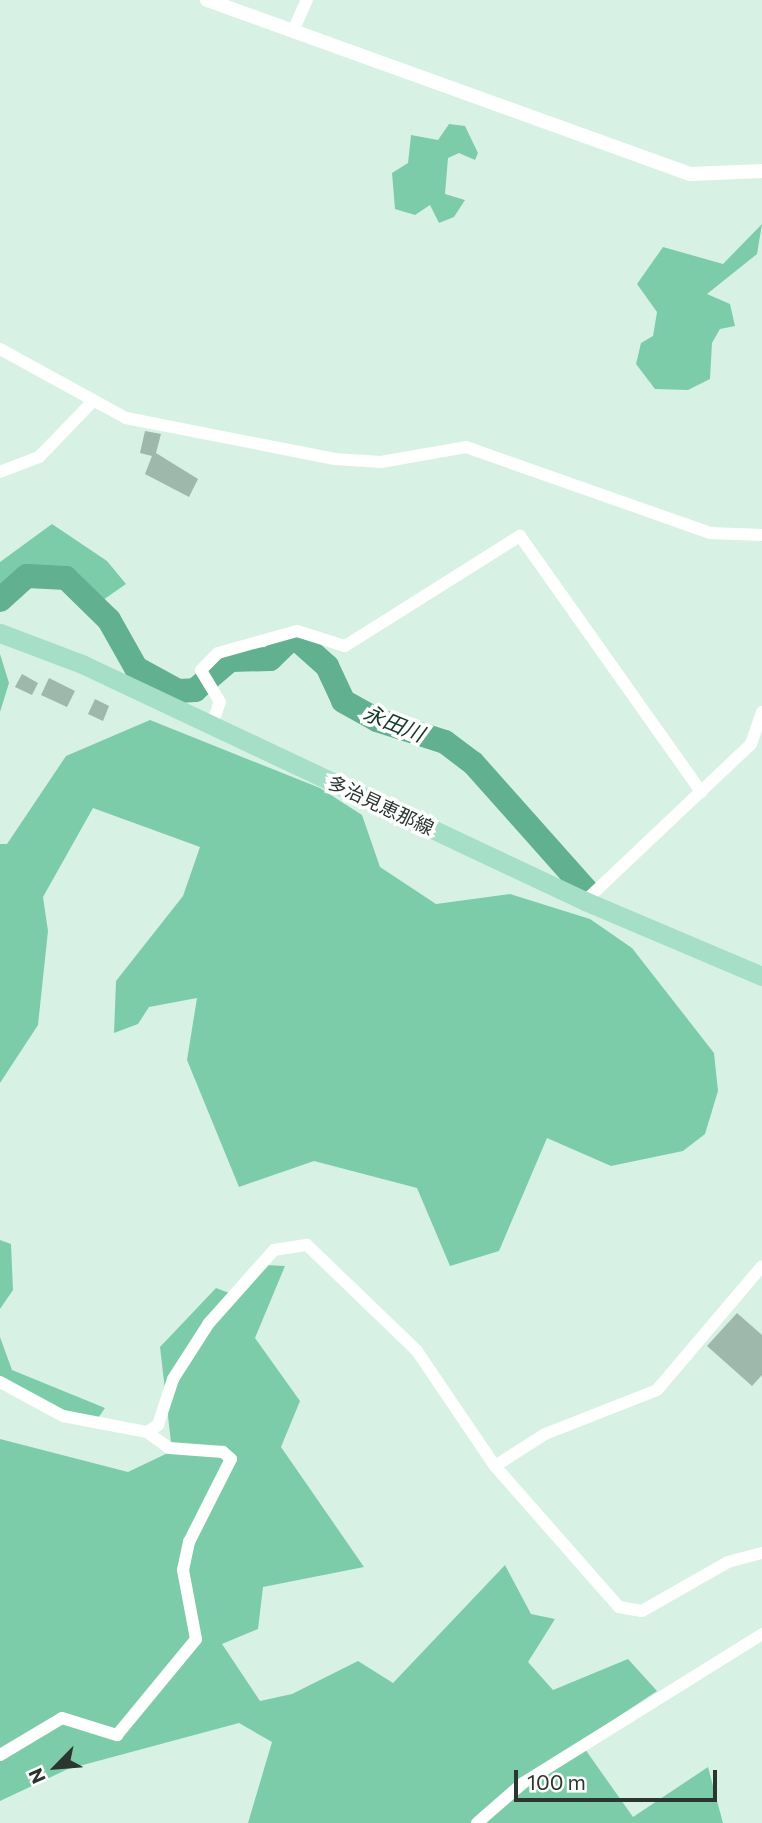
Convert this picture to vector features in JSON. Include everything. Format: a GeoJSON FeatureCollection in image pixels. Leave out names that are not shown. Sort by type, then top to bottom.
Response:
{"type":"FeatureCollection","features":[{"type":"Feature","properties":{"kind":"main road","name":"多治見恵那線"},"geometry":{"type":"LineString","coordinates":[[0,634],[212,724],[585,901],[762,976]]}},
{"type":"Feature","properties":{"kind":"street"},"geometry":{"type":"LineString","coordinates":[[207,0],[691,174],[762,171]]}},
{"type":"Feature","properties":{"kind":"street"},"geometry":{"type":"LineString","coordinates":[[293,31],[307,0]]}},
{"type":"Feature","properties":{"kind":"street"},"geometry":{"type":"LineString","coordinates":[[0,349],[93,401],[175,430],[335,459],[381,462],[466,447],[710,533],[762,535]]}},
{"type":"Feature","properties":{"kind":"street"},"geometry":{"type":"LineString","coordinates":[[0,472],[39,457],[93,401]]}},
{"type":"Feature","properties":{"kind":"street"},"geometry":{"type":"LineString","coordinates":[[212,724],[220,702],[201,670],[218,653],[297,631],[345,646],[520,536],[701,792]]}},
{"type":"Feature","properties":{"kind":"street"},"geometry":{"type":"LineString","coordinates":[[585,901],[751,744],[762,712]]}},
{"type":"Feature","properties":{"kind":"street"},"geometry":{"type":"LineString","coordinates":[[147,1432],[158,1425],[173,1378],[197,1338],[274,1250],[296,1243],[319,1254],[398,1330],[495,1466],[589,1580],[631,1613],[728,1562],[762,1553]]}},
{"type":"Feature","properties":{"kind":"street"},"geometry":{"type":"LineString","coordinates":[[495,1466],[545,1434],[657,1390],[762,1266]]}},
{"type":"Feature","properties":{"kind":"street"},"geometry":{"type":"LineString","coordinates":[[0,1382],[63,1416],[147,1432],[169,1448],[223,1452],[231,1459],[189,1542],[183,1570],[196,1639],[117,1735],[61,1718],[0,1755]]}},
{"type":"Feature","properties":{"kind":"street"},"geometry":{"type":"LineString","coordinates":[[477,1823],[523,1783],[762,1634]]}},
{"type":"Feature","properties":{"kind":"green space"},"geometry":{"type":"Polygon","coordinates":[[[449,124],[465,126],[478,153],[475,160],[459,153],[448,158],[445,194],[465,200],[454,217],[439,223],[430,205],[415,215],[395,209],[392,173],[408,163],[411,135],[438,140],[449,124]]]}},
{"type":"Feature","properties":{"kind":"green space"},"geometry":{"type":"Polygon","coordinates":[[[762,224],[757,254],[707,294],[730,304],[735,326],[720,329],[712,343],[710,379],[688,390],[655,389],[636,364],[641,343],[653,336],[657,312],[637,284],[663,247],[723,264],[762,224]]]}},
{"type":"Feature","properties":{"kind":"green space"},"geometry":{"type":"Polygon","coordinates":[[[52,524],[107,561],[126,584],[103,600],[69,572],[47,567],[23,570],[0,588],[0,562],[52,524]]]}},
{"type":"Feature","properties":{"kind":"green space"},"geometry":{"type":"Polygon","coordinates":[[[0,654],[9,683],[0,712],[0,654]]]}},
{"type":"Feature","properties":{"kind":"green space"},"geometry":{"type":"Polygon","coordinates":[[[150,720],[320,788],[362,815],[380,867],[436,904],[510,894],[590,919],[632,948],[714,1053],[718,1091],[705,1134],[683,1151],[611,1166],[547,1138],[499,1251],[450,1266],[417,1188],[314,1161],[239,1187],[187,1060],[197,998],[149,1007],[138,1024],[114,1033],[116,981],[183,896],[200,847],[93,808],[43,897],[48,931],[38,1025],[0,1083],[0,844],[7,844],[66,756],[150,720]]]}},
{"type":"Feature","properties":{"kind":"green space"},"geometry":{"type":"Polygon","coordinates":[[[0,1240],[11,1244],[13,1290],[0,1309],[0,1240]]]}},
{"type":"Feature","properties":{"kind":"green space"},"geometry":{"type":"Polygon","coordinates":[[[265,1265],[285,1266],[255,1338],[300,1401],[281,1447],[364,1567],[263,1587],[258,1629],[222,1644],[260,1701],[292,1694],[358,1661],[393,1683],[505,1565],[531,1614],[555,1619],[528,1662],[553,1690],[628,1659],[657,1691],[580,1742],[633,1817],[708,1767],[723,1823],[248,1823],[272,1742],[239,1723],[68,1769],[0,1801],[0,1439],[128,1472],[172,1451],[160,1347],[216,1288],[237,1296],[265,1265]]]}},
{"type":"Feature","properties":{"kind":"green space"},"geometry":{"type":"Polygon","coordinates":[[[0,1337],[12,1370],[105,1408],[96,1421],[41,1402],[0,1376],[0,1337]]]}},
{"type":"Feature","properties":{"kind":"building"},"geometry":{"type":"Polygon","coordinates":[[[145,431],[161,434],[156,453],[198,479],[189,497],[145,474],[152,456],[140,453],[145,431]]]}},
{"type":"Feature","properties":{"kind":"building"},"geometry":{"type":"Polygon","coordinates":[[[22,674],[38,683],[32,695],[15,687],[22,674]]]}},
{"type":"Feature","properties":{"kind":"building"},"geometry":{"type":"Polygon","coordinates":[[[49,678],[75,691],[67,707],[41,695],[49,678]]]}},
{"type":"Feature","properties":{"kind":"building"},"geometry":{"type":"Polygon","coordinates":[[[95,699],[109,706],[103,721],[88,714],[95,699]]]}},
{"type":"Feature","properties":{"kind":"building"},"geometry":{"type":"Polygon","coordinates":[[[737,1313],[762,1335],[762,1375],[752,1386],[707,1346],[737,1313]]]}},
{"type":"Feature","properties":{"kind":"waterway","name":"永田川"},"geometry":{"type":"LineString","coordinates":[[0,600],[27,576],[66,578],[109,620],[136,668],[178,691],[195,690],[230,660],[270,659],[290,640],[299,641],[327,666],[343,701],[377,720],[445,742],[473,763],[587,891]]}}]}
